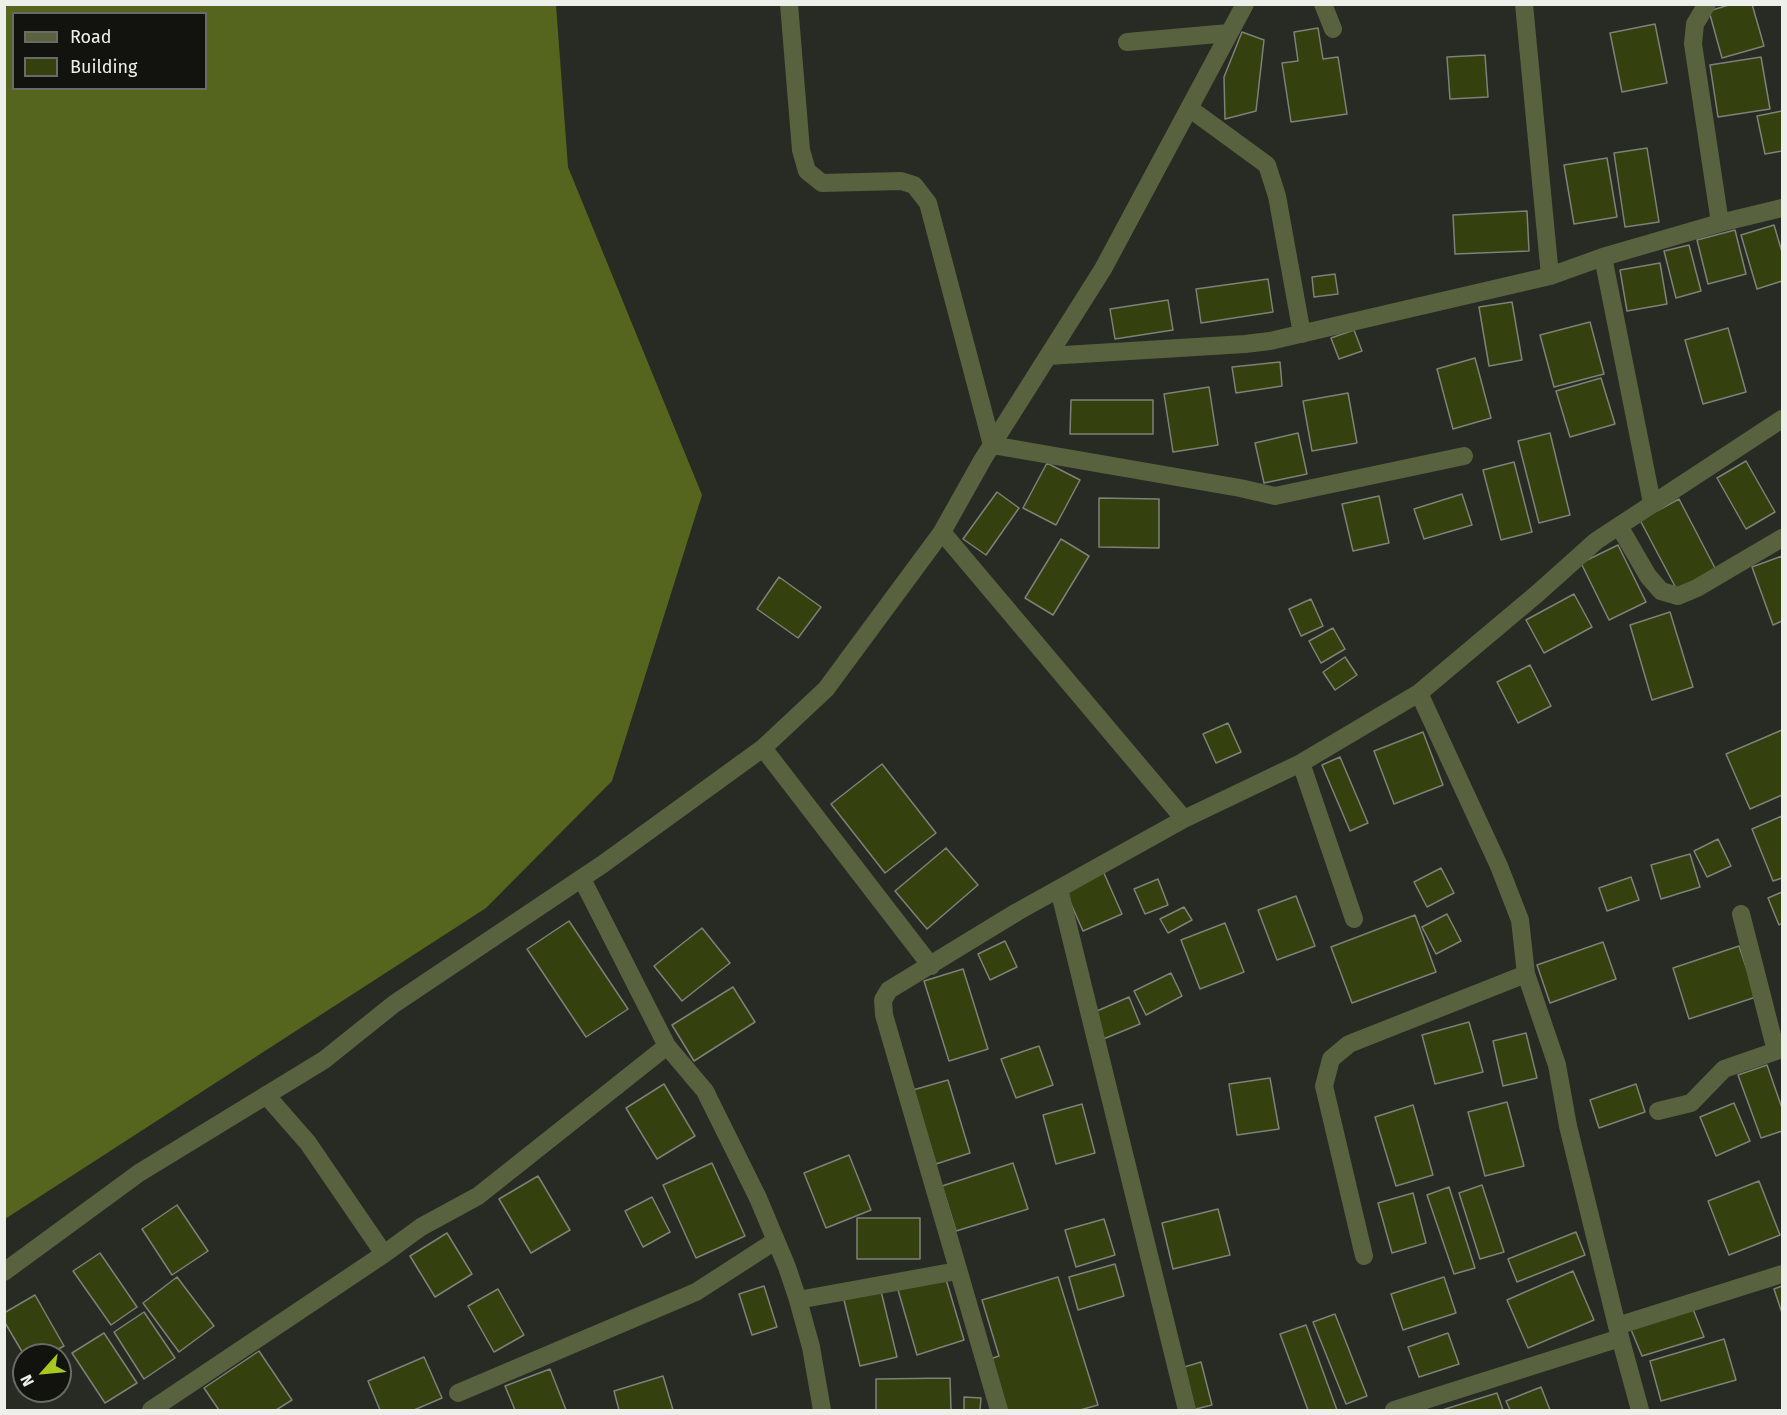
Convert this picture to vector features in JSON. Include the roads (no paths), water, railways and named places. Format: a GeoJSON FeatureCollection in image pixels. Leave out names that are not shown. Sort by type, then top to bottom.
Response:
{"type":"FeatureCollection","features":[{"type":"Feature","properties":{"kind":"street"},"geometry":{"type":"LineString","coordinates":[[789,4],[801,150],[807,171],[822,183],[901,181],[914,185],[928,203],[992,445]]}},
{"type":"Feature","properties":{"kind":"street"},"geometry":{"type":"LineString","coordinates":[[4,1272],[139,1173],[324,1060],[394,1004],[582,879],[763,748],[826,689],[942,532],[992,445],[1103,268],[1245,4]]}},
{"type":"Feature","properties":{"kind":"street"},"geometry":{"type":"LineString","coordinates":[[1323,4],[1333,29]]}},
{"type":"Feature","properties":{"kind":"street"},"geometry":{"type":"LineString","coordinates":[[1524,4],[1550,276]]}},
{"type":"Feature","properties":{"kind":"street"},"geometry":{"type":"LineString","coordinates":[[1707,4],[1695,24],[1693,44],[1720,223]]}},
{"type":"Feature","properties":{"kind":"street"},"geometry":{"type":"LineString","coordinates":[[1127,42],[1229,33]]}},
{"type":"Feature","properties":{"kind":"street"},"geometry":{"type":"LineString","coordinates":[[1189,108],[1267,165],[1277,196],[1302,334]]}},
{"type":"Feature","properties":{"kind":"street"},"geometry":{"type":"LineString","coordinates":[[1048,356],[1245,344],[1302,334],[1550,276],[1603,257],[1720,223],[1782,208]]}},
{"type":"Feature","properties":{"kind":"street"},"geometry":{"type":"LineString","coordinates":[[1603,257],[1652,503]]}},
{"type":"Feature","properties":{"kind":"street"},"geometry":{"type":"LineString","coordinates":[[999,1410],[884,1015],[883,1000],[889,990],[1017,912],[1184,819],[1300,763],[1419,693],[1596,541],[1782,420]]}},
{"type":"Feature","properties":{"kind":"street"},"geometry":{"type":"LineString","coordinates":[[992,445],[1275,496],[1464,456]]}},
{"type":"Feature","properties":{"kind":"street"},"geometry":{"type":"LineString","coordinates":[[1619,526],[1648,576],[1662,591],[1678,596],[1697,588],[1782,538]]}},
{"type":"Feature","properties":{"kind":"street"},"geometry":{"type":"LineString","coordinates":[[942,532],[1184,819]]}},
{"type":"Feature","properties":{"kind":"street"},"geometry":{"type":"LineString","coordinates":[[1419,693],[1499,866],[1520,920],[1526,974],[1557,1065],[1568,1126],[1618,1332],[1640,1410]]}},
{"type":"Feature","properties":{"kind":"street"},"geometry":{"type":"LineString","coordinates":[[763,748],[931,966]]}},
{"type":"Feature","properties":{"kind":"street"},"geometry":{"type":"LineString","coordinates":[[1300,763],[1354,919]]}},
{"type":"Feature","properties":{"kind":"street"},"geometry":{"type":"LineString","coordinates":[[582,879],[667,1046],[705,1091],[758,1198],[787,1267],[798,1300],[811,1347],[822,1410]]}},
{"type":"Feature","properties":{"kind":"street"},"geometry":{"type":"LineString","coordinates":[[1059,890],[1187,1410]]}},
{"type":"Feature","properties":{"kind":"street"},"geometry":{"type":"LineString","coordinates":[[1659,1111],[1690,1103],[1724,1069],[1779,1050],[1741,914]]}},
{"type":"Feature","properties":{"kind":"street"},"geometry":{"type":"LineString","coordinates":[[1364,1256],[1324,1086],[1331,1059],[1349,1044],[1526,974]]}},
{"type":"Feature","properties":{"kind":"street"},"geometry":{"type":"LineString","coordinates":[[152,1410],[421,1227],[478,1196],[667,1046]]}},
{"type":"Feature","properties":{"kind":"street"},"geometry":{"type":"LineString","coordinates":[[266,1095],[308,1143],[384,1254]]}},
{"type":"Feature","properties":{"kind":"street"},"geometry":{"type":"LineString","coordinates":[[459,1393],[696,1293],[775,1241]]}},
{"type":"Feature","properties":{"kind":"street"},"geometry":{"type":"LineString","coordinates":[[798,1300],[957,1271]]}},
{"type":"Feature","properties":{"kind":"street"},"geometry":{"type":"LineString","coordinates":[[1394,1410],[1782,1274]]}}]}
